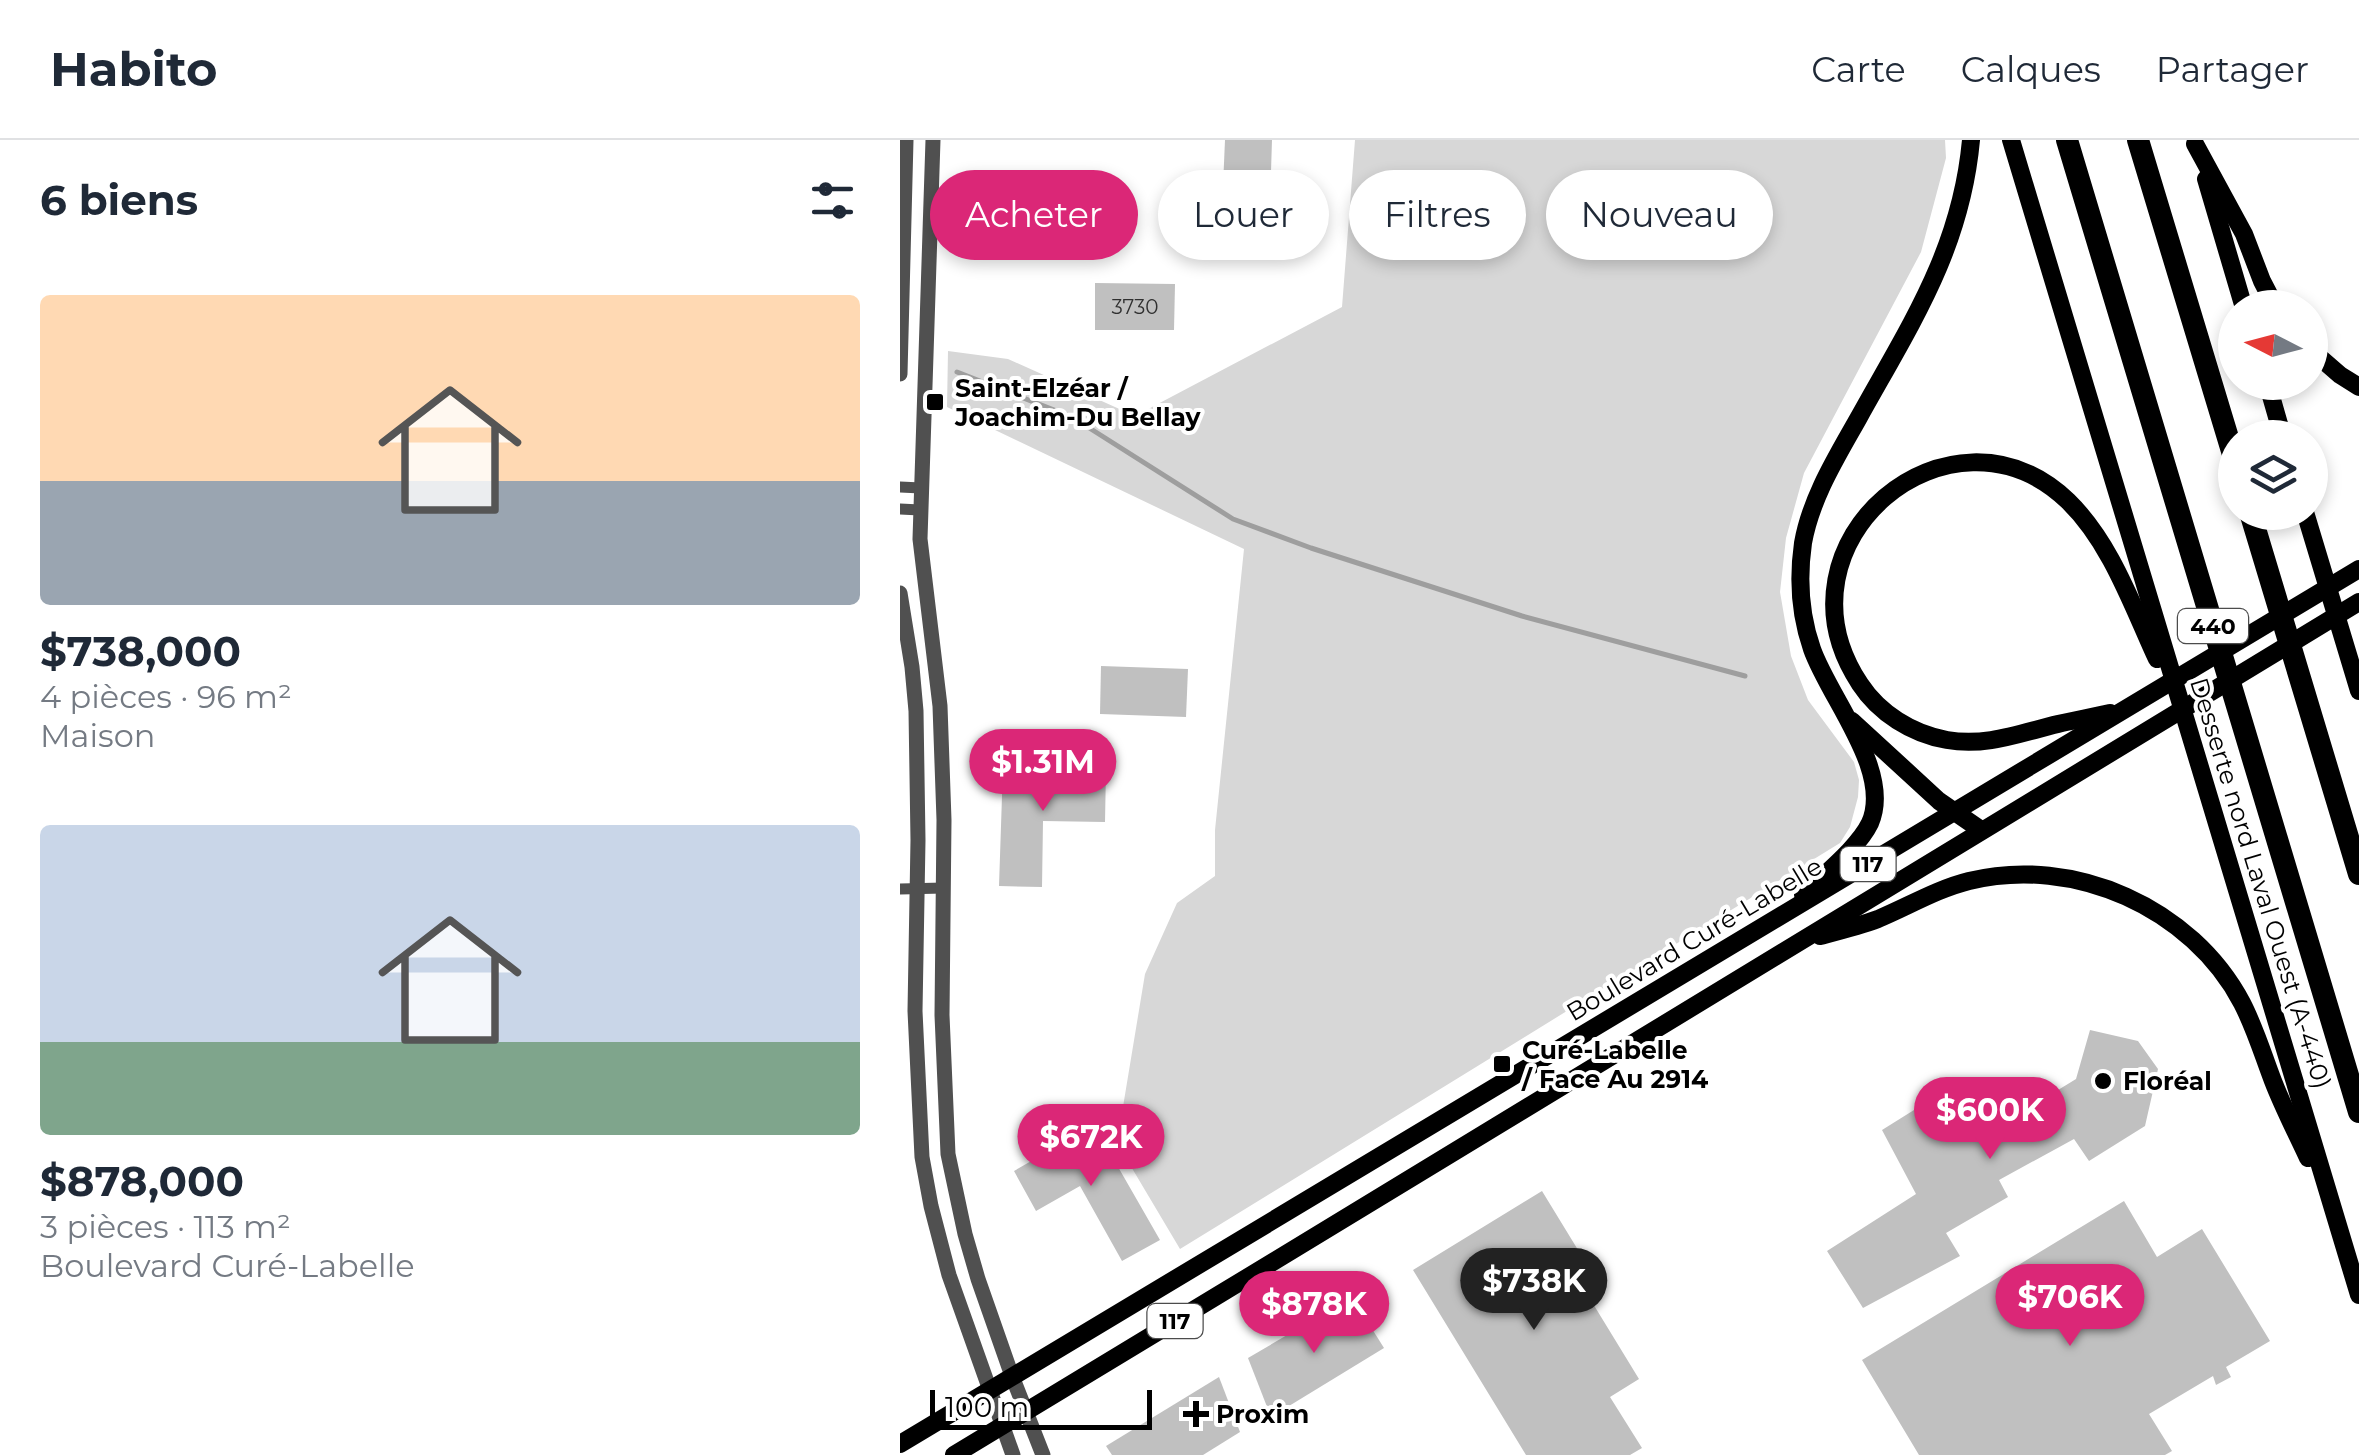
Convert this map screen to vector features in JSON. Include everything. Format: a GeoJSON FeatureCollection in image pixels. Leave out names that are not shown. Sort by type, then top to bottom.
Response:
{"type":"FeatureCollection","features":[{"type":"Feature","properties":{"kind":"highway","name":"440"},"geometry":{"type":"LineString","coordinates":[[2067,140],[2359,1112]]}},
{"type":"Feature","properties":{"kind":"highway"},"geometry":{"type":"LineString","coordinates":[[2138,140],[2222,420]]}},
{"type":"Feature","properties":{"kind":"highway","name":"440"},"geometry":{"type":"LineString","coordinates":[[2255,530],[2359,874]]}},
{"type":"Feature","properties":{"kind":"main road"},"geometry":{"type":"LineString","coordinates":[[1781,917],[1857,843],[1871,820],[1875,803],[1873,776],[1807,634],[1801,584],[1806,530],[1822,486],[1943,261],[1963,195],[1971,140]]}},
{"type":"Feature","properties":{"kind":"main road","name":"Desserte nord Laval Ouest (A-440)"},"geometry":{"type":"LineString","coordinates":[[2012,140],[2359,1295]]}},
{"type":"Feature","properties":{"kind":"main road"},"geometry":{"type":"LineString","coordinates":[[2195,142],[2239,290]]}},
{"type":"Feature","properties":{"kind":"main road"},"geometry":{"type":"LineString","coordinates":[[2195,142],[2244,234],[2266,290]]}},
{"type":"Feature","properties":{"kind":"main road"},"geometry":{"type":"LineString","coordinates":[[2328,365],[2359,388]]}},
{"type":"Feature","properties":{"kind":"main road"},"geometry":{"type":"LineString","coordinates":[[2125,710],[2014,737],[1975,742],[1944,740],[1895,719],[1857,680],[1836,631],[1837,576],[1860,524],[1896,488],[1929,470],[1987,464],[2047,484],[2076,510],[2107,553],[2183,713]]}},
{"type":"Feature","properties":{"kind":"main road"},"geometry":{"type":"LineString","coordinates":[[2311,530],[2359,691]]}},
{"type":"Feature","properties":{"kind":"main road","name":"Boulevard Curé-Labelle"},"geometry":{"type":"LineString","coordinates":[[900,1444],[2359,569]]}},
{"type":"Feature","properties":{"kind":"main road","name":"117"},"geometry":{"type":"LineString","coordinates":[[954,1455],[2359,602]]}},
{"type":"Feature","properties":{"kind":"main road"},"geometry":{"type":"LineString","coordinates":[[2332,603],[2359,654]]}},
{"type":"Feature","properties":{"kind":"main road"},"geometry":{"type":"LineString","coordinates":[[1846,716],[1929,792],[1981,830]]}},
{"type":"Feature","properties":{"kind":"main road"},"geometry":{"type":"LineString","coordinates":[[1795,944],[1877,919],[1945,888],[2001,876],[2072,879],[2134,900],[2183,931],[2230,983],[2337,1223]]}},
{"type":"Feature","properties":{"kind":"street"},"geometry":{"type":"LineString","coordinates":[[900,374],[906,140]]}},
{"type":"Feature","properties":{"kind":"street"},"geometry":{"type":"LineString","coordinates":[[933,140],[920,510],[922,567],[940,706],[942,990],[948,1154],[970,1255],[1042,1455]]}},
{"type":"Feature","properties":{"kind":"street"},"geometry":{"type":"LineString","coordinates":[[900,487],[921,488]]}},
{"type":"Feature","properties":{"kind":"street"},"geometry":{"type":"LineString","coordinates":[[900,510],[920,510]]}},
{"type":"Feature","properties":{"kind":"street"},"geometry":{"type":"LineString","coordinates":[[900,593],[916,698],[916,1053],[924,1171],[949,1276],[1013,1455]]}},
{"type":"Feature","properties":{"kind":"street"},"geometry":{"type":"LineString","coordinates":[[900,889],[944,888]]}},
{"type":"Feature","properties":{"kind":"shaded area"},"geometry":{"type":"Polygon","coordinates":[[[1355,140],[1945,140],[1946,158],[1921,252],[1804,473],[1786,538],[1780,592],[1791,656],[1808,700],[1854,762],[1858,797],[1850,827],[1840,843],[1180,1249],[1117,1143],[1145,974],[1177,903],[1215,876],[1215,830],[1244,549],[947,407],[948,351],[1008,359],[1135,416],[1342,307],[1349,217],[1349,260],[1526,260],[1526,170],[1353,170],[1355,140]]]}},
{"type":"Feature","properties":{"kind":"building"},"geometry":{"type":"Polygon","coordinates":[[[1225,140],[1272,140],[1271,170],[1224,170],[1225,140]]]}},
{"type":"Feature","properties":{"kind":"building"},"geometry":{"type":"Polygon","coordinates":[[[1095,283],[1175,284],[1174,330],[1095,330],[1095,283]]]}},
{"type":"Feature","properties":{"kind":"building"},"geometry":{"type":"Polygon","coordinates":[[[1101,666],[1188,669],[1186,717],[1100,714],[1101,666]]]}},
{"type":"Feature","properties":{"kind":"building"},"geometry":{"type":"Polygon","coordinates":[[[1003,766],[1106,769],[1105,822],[1043,821],[1042,887],[999,886],[1003,766]]]}},
{"type":"Feature","properties":{"kind":"building"},"geometry":{"type":"Polygon","coordinates":[[[2090,1030],[2138,1041],[2158,1069],[2145,1126],[2089,1161],[2074,1139],[1999,1180],[2008,1197],[1946,1233],[1960,1256],[1863,1308],[1827,1251],[1916,1194],[1882,1130],[1930,1100],[1944,1128],[2006,1090],[2022,1112],[2076,1079],[2090,1030]]]}},
{"type":"Feature","properties":{"kind":"building"},"geometry":{"type":"Polygon","coordinates":[[[1094,1125],[1160,1240],[1122,1261],[1080,1186],[1036,1211],[1014,1171],[1094,1125]]]}},
{"type":"Feature","properties":{"kind":"building"},"geometry":{"type":"Polygon","coordinates":[[[1542,1191],[1586,1263],[1573,1271],[1639,1379],[1610,1397],[1642,1448],[1630,1455],[1526,1455],[1413,1270],[1542,1191]]]}},
{"type":"Feature","properties":{"kind":"building"},"geometry":{"type":"Polygon","coordinates":[[[2124,1201],[2157,1257],[2202,1229],[2270,1341],[2226,1367],[2231,1377],[2216,1385],[2213,1376],[2149,1414],[2172,1451],[2165,1455],[1919,1455],[1862,1360],[2124,1201]]]}},
{"type":"Feature","properties":{"kind":"building"},"geometry":{"type":"Polygon","coordinates":[[[1352,1297],[1384,1348],[1271,1417],[1248,1358],[1352,1297]]]}},
{"type":"Feature","properties":{"kind":"building"},"geometry":{"type":"Polygon","coordinates":[[[1219,1377],[1240,1432],[1203,1455],[1112,1455],[1106,1446],[1219,1377]]]}},
{"type":"Feature","properties":{"kind":"waterway"},"geometry":{"type":"LineString","coordinates":[[957,372],[1072,417],[1233,519],[1522,616],[1745,676]]}},
{"type":"Feature","properties":{"kind":"place","name":"Saint-Elzéar / Joachim-Du Bellay"},"geometry":{"type":"Point","coordinates":[935,402]}},
{"type":"Feature","properties":{"kind":"place","name":"Curé-Labelle / Face Au 2914"},"geometry":{"type":"Point","coordinates":[1502,1064]}},
{"type":"Feature","properties":{"kind":"place","name":"Floréal"},"geometry":{"type":"Point","coordinates":[2103,1081]}},
{"type":"Feature","properties":{"kind":"place","name":"Proxim"},"geometry":{"type":"Point","coordinates":[1196,1414]}}]}
